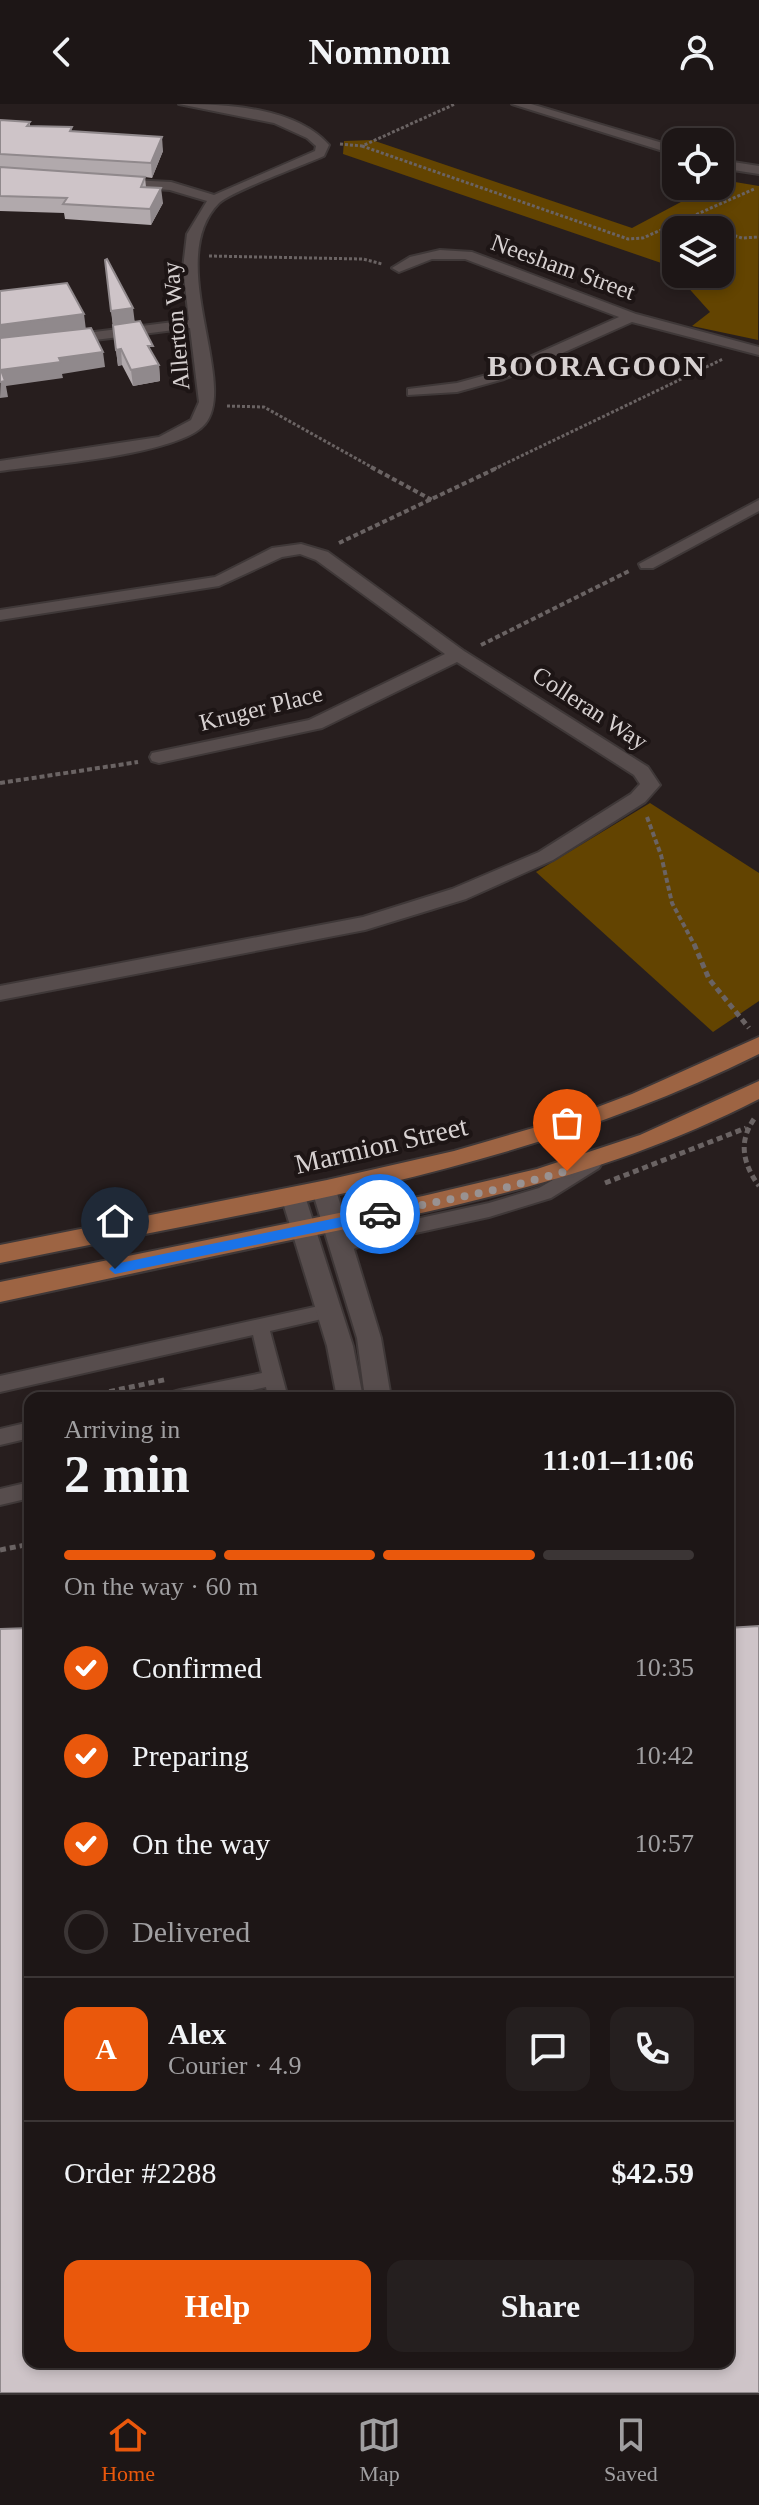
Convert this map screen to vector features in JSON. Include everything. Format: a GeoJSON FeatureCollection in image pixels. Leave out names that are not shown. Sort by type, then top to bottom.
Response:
{"type":"FeatureCollection","features":[{"type":"Feature","properties":{"kind":"main road","name":"Marmion Street"},"geometry":{"type":"LineString","coordinates":[[0,1254],[324,1190],[483,1154],[625,1108],[708,1072],[759,1045]]}},
{"type":"Feature","properties":{"kind":"main road"},"geometry":{"type":"LineString","coordinates":[[0,1292],[508,1187],[593,1163],[693,1125],[759,1089]]}},
{"type":"Feature","properties":{"kind":"street"},"geometry":{"type":"LineString","coordinates":[[109,182],[171,186],[215,199],[320,153],[323,145],[315,135],[264,118],[185,104]]}},
{"type":"Feature","properties":{"kind":"street"},"geometry":{"type":"LineString","coordinates":[[518,104],[662,147]]}},
{"type":"Feature","properties":{"kind":"street"},"geometry":{"type":"LineString","coordinates":[[734,166],[759,170]]}},
{"type":"Feature","properties":{"kind":"street","name":"Allerton Way"},"geometry":{"type":"LineString","coordinates":[[0,466],[164,441],[198,423],[206,406],[190,268],[194,234],[215,199]]}},
{"type":"Feature","properties":{"kind":"street","name":"Neesham Street"},"geometry":{"type":"LineString","coordinates":[[399,268],[417,257],[447,252],[467,255],[631,317],[753,349]]}},
{"type":"Feature","properties":{"kind":"street"},"geometry":{"type":"LineString","coordinates":[[413,392],[457,387],[499,376],[631,317]]}},
{"type":"Feature","properties":{"kind":"street"},"geometry":{"type":"LineString","coordinates":[[0,348],[196,323]]}},
{"type":"Feature","properties":{"kind":"street"},"geometry":{"type":"LineString","coordinates":[[394,383],[430,400]]}},
{"type":"Feature","properties":{"kind":"street"},"geometry":{"type":"LineString","coordinates":[[647,564],[759,505]]}},
{"type":"Feature","properties":{"kind":"street","name":"Colleran Way"},"geometry":{"type":"LineString","coordinates":[[0,615],[219,581],[278,552],[301,549],[322,556],[458,655],[641,771],[650,785],[638,798]]}},
{"type":"Feature","properties":{"kind":"street","name":"Kruger Place"},"geometry":{"type":"LineString","coordinates":[[159,757],[315,724],[458,655]]}},
{"type":"Feature","properties":{"kind":"street"},"geometry":{"type":"LineString","coordinates":[[0,993],[365,923],[405,911],[459,894],[546,856],[638,798]]}},
{"type":"Feature","properties":{"kind":"street"},"geometry":{"type":"LineString","coordinates":[[324,1190],[369,1338],[377,1392]]}},
{"type":"Feature","properties":{"kind":"street"},"geometry":{"type":"LineString","coordinates":[[293,1196],[340,1346],[349,1392]]}},
{"type":"Feature","properties":{"kind":"lane"},"geometry":{"type":"LineString","coordinates":[[342,1247],[361,1238],[489,1210],[545,1193],[593,1163]]}},
{"type":"Feature","properties":{"kind":"lane"},"geometry":{"type":"LineString","coordinates":[[0,1384],[328,1311]]}},
{"type":"Feature","properties":{"kind":"lane"},"geometry":{"type":"LineString","coordinates":[[260,1327],[276,1392]]}},
{"type":"Feature","properties":{"kind":"lane"},"geometry":{"type":"LineString","coordinates":[[208,1392],[273,1378]]}},
{"type":"Feature","properties":{"kind":"lane"},"geometry":{"type":"LineString","coordinates":[[0,1437],[24,1431]]}},
{"type":"Feature","properties":{"kind":"lane"},"geometry":{"type":"LineString","coordinates":[[0,1497],[24,1491]]}},
{"type":"Feature","properties":{"kind":"path"},"geometry":{"type":"LineString","coordinates":[[362,146],[455,104]]}},
{"type":"Feature","properties":{"kind":"path"},"geometry":{"type":"LineString","coordinates":[[323,145],[362,146],[628,239],[643,238],[662,230]]}},
{"type":"Feature","properties":{"kind":"path"},"geometry":{"type":"LineString","coordinates":[[693,216],[759,187]]}},
{"type":"Feature","properties":{"kind":"path"},"geometry":{"type":"LineString","coordinates":[[734,235],[759,237]]}},
{"type":"Feature","properties":{"kind":"path"},"geometry":{"type":"LineString","coordinates":[[192,256],[363,259],[399,268]]}},
{"type":"Feature","properties":{"kind":"path"},"geometry":{"type":"LineString","coordinates":[[322,556],[338,543],[753,349]]}},
{"type":"Feature","properties":{"kind":"path"},"geometry":{"type":"LineString","coordinates":[[206,406],[264,407],[432,500]]}},
{"type":"Feature","properties":{"kind":"path"},"geometry":{"type":"LineString","coordinates":[[458,655],[647,564]]}},
{"type":"Feature","properties":{"kind":"path"},"geometry":{"type":"LineString","coordinates":[[0,783],[159,757]]}},
{"type":"Feature","properties":{"kind":"path"},"geometry":{"type":"LineString","coordinates":[[638,798],[661,855],[672,903],[709,979],[740,1022]]}},
{"type":"Feature","properties":{"kind":"path"},"geometry":{"type":"LineString","coordinates":[[759,1115],[746,1128],[741,1150],[749,1174],[759,1186]]}},
{"type":"Feature","properties":{"kind":"path"},"geometry":{"type":"LineString","coordinates":[[108,1392],[173,1378]]}},
{"type":"Feature","properties":{"kind":"path"},"geometry":{"type":"LineString","coordinates":[[0,1550],[24,1545]]}},
{"type":"Feature","properties":{"kind":"shaded area"},"geometry":{"type":"Polygon","coordinates":[[[372,140],[632,228],[685,200],[734,200],[734,182],[759,186],[758,340],[692,326],[710,312],[689,288],[734,288],[734,216],[662,216],[662,263],[343,154],[344,141],[372,140]]]}},
{"type":"Feature","properties":{"kind":"shaded area"},"geometry":{"type":"Polygon","coordinates":[[[650,803],[759,873],[759,1001],[713,1032],[536,872],[650,803]]]}},
{"type":"Feature","properties":{"kind":"building"},"geometry":{"type":"Polygon","coordinates":[[[0,120],[30,122],[27,126],[72,127],[70,131],[162,137],[151,163],[0,154],[0,120]]]}},
{"type":"Feature","properties":{"kind":"building"},"geometry":{"type":"Polygon","coordinates":[[[0,167],[145,177],[141,187],[161,188],[150,209],[63,204],[67,198],[0,196],[0,167]]]}},
{"type":"Feature","properties":{"kind":"building"},"geometry":{"type":"Polygon","coordinates":[[[107,259],[133,308],[111,311],[107,259]]]}},
{"type":"Feature","properties":{"kind":"building"},"geometry":{"type":"Polygon","coordinates":[[[67,283],[84,314],[0,325],[0,291],[67,283]]]}},
{"type":"Feature","properties":{"kind":"building"},"geometry":{"type":"Polygon","coordinates":[[[140,321],[153,346],[148,346],[159,365],[131,370],[121,349],[116,350],[113,325],[140,321]]]}},
{"type":"Feature","properties":{"kind":"building"},"geometry":{"type":"Polygon","coordinates":[[[91,328],[103,352],[59,358],[61,362],[1,370],[5,381],[0,382],[0,338],[91,328]]]}},
{"type":"Feature","properties":{"kind":"building"},"geometry":{"type":"Polygon","coordinates":[[[759,1626],[759,2393],[0,2393],[0,1629],[24,1628],[24,2368],[734,2368],[734,1628],[759,1626]]]}},
{"type":"Feature","properties":{"kind":"way so far"},"geometry":{"type":"LineString","coordinates":[[380,1214],[567,1171]]}},
{"type":"Feature","properties":{"kind":"district","name":"BOORAGOON"},"geometry":{"type":"Point","coordinates":[597,365]}},
{"type":"Feature","properties":{"kind":"route"},"geometry":{"type":"LineString","coordinates":[[115,1269],[380,1214]]}}]}
